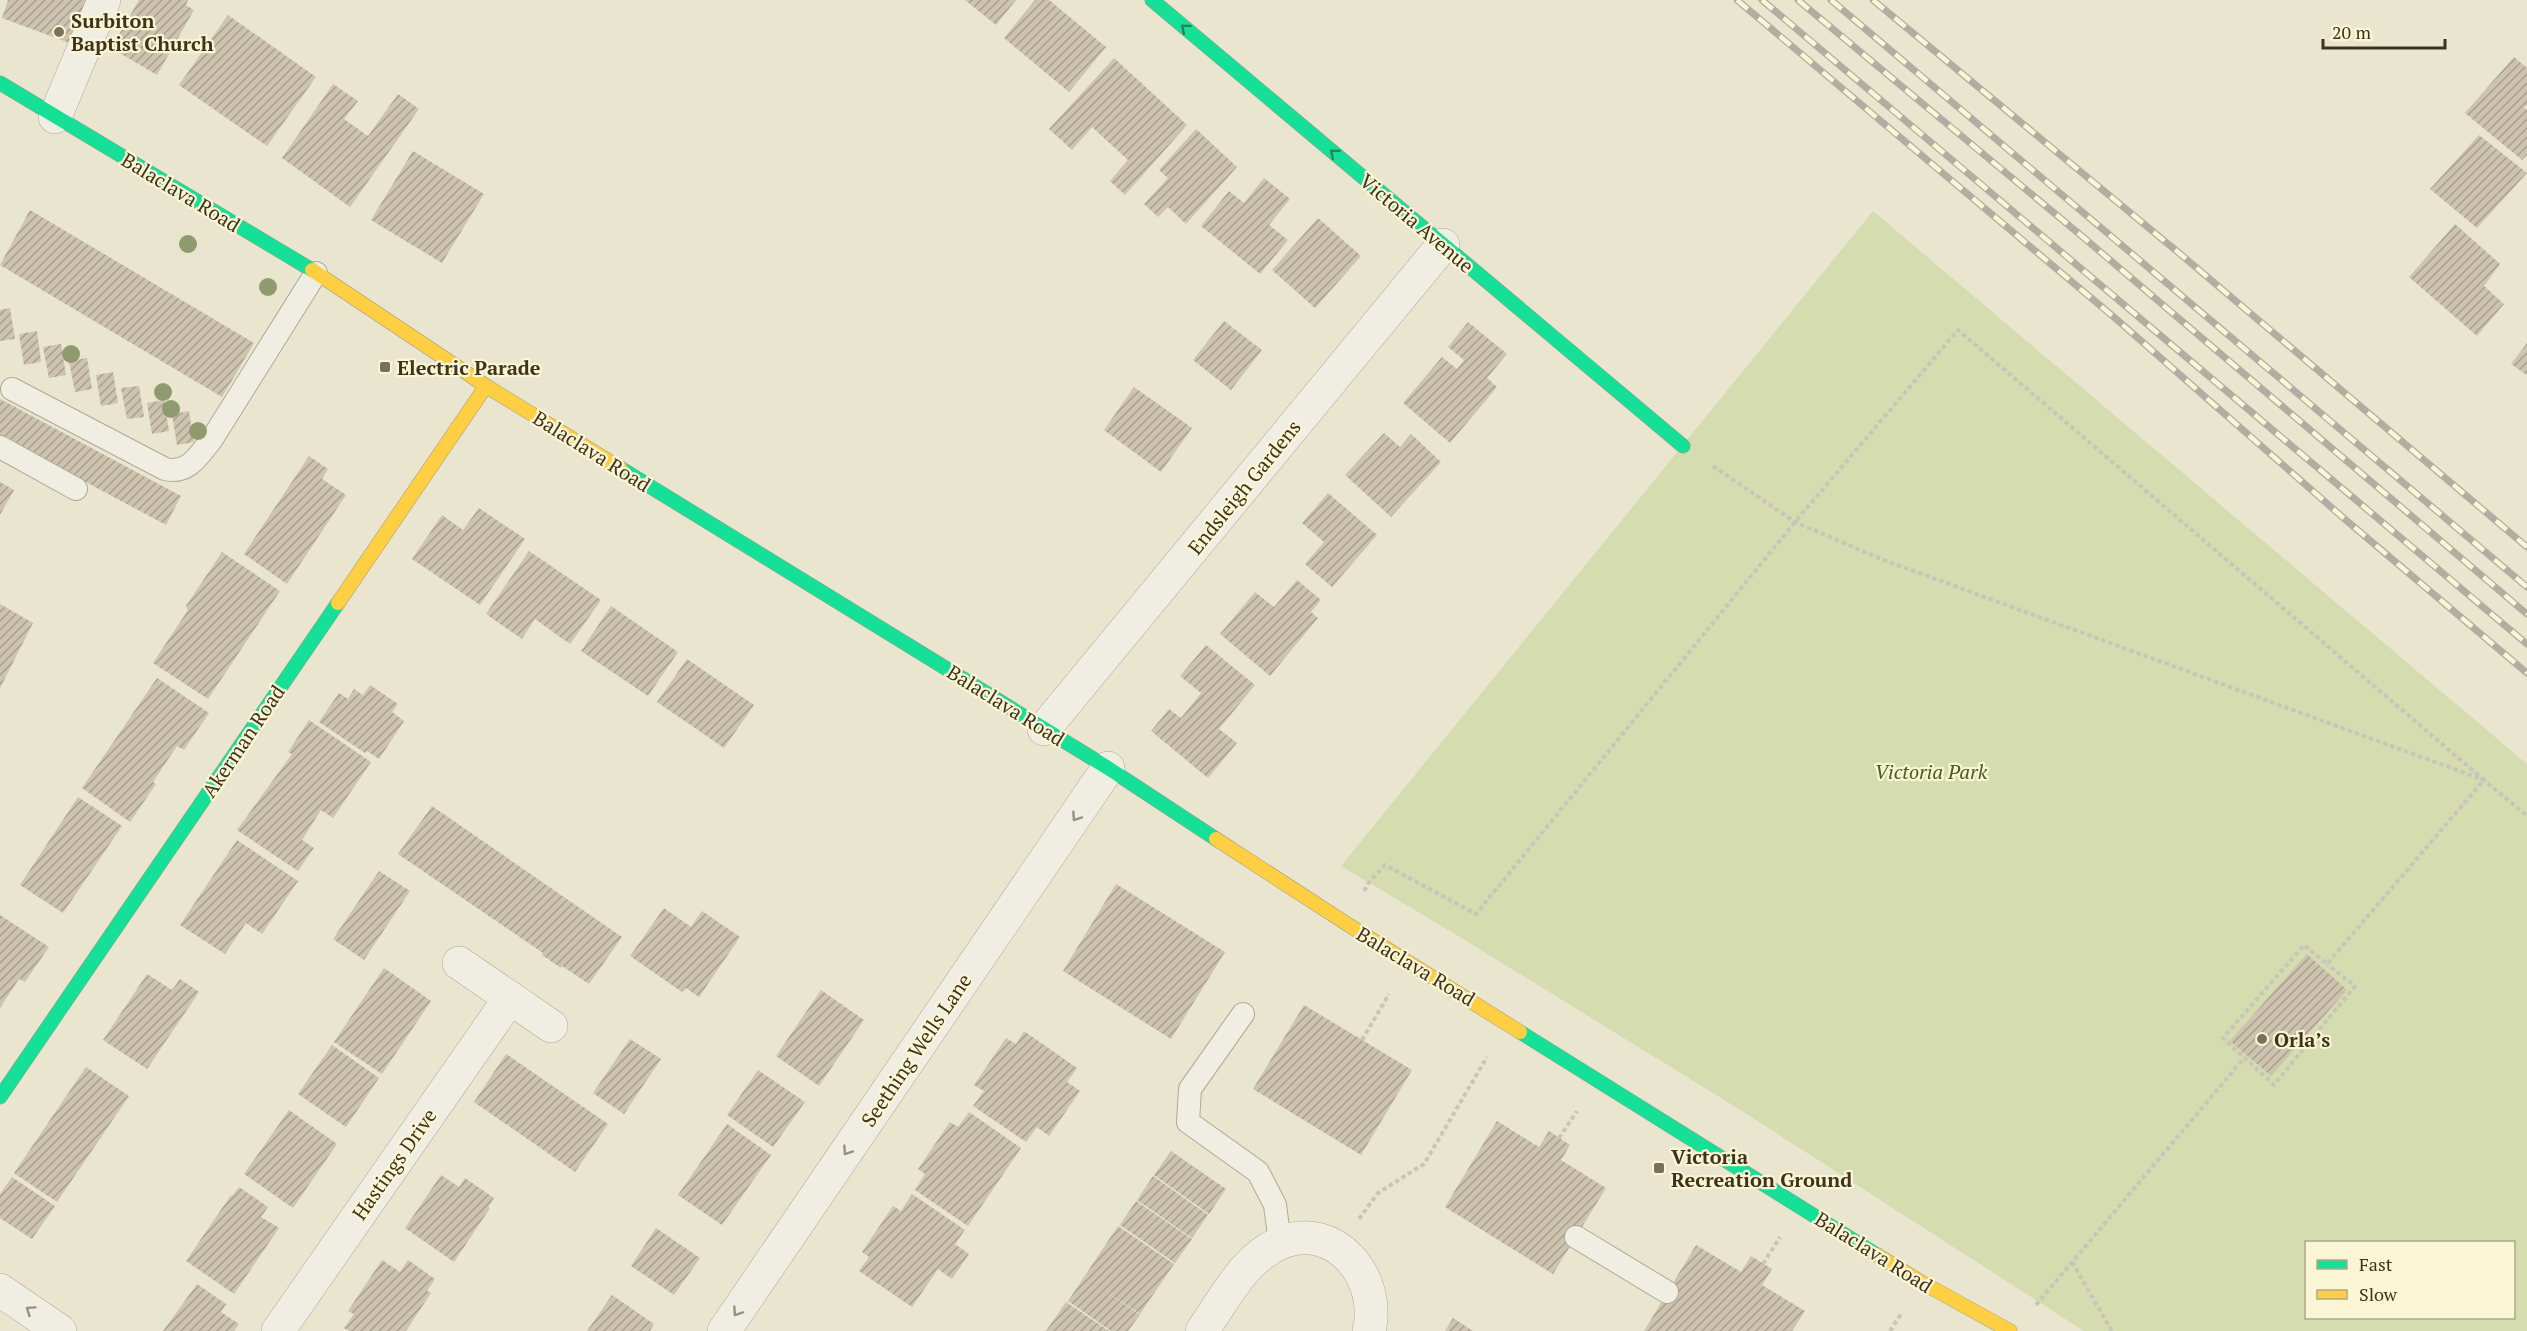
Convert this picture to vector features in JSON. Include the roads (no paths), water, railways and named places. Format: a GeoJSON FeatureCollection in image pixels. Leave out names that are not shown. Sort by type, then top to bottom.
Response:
{"type":"FeatureCollection","features":[{"type":"Feature","properties":{"kind":"street"},"geometry":{"type":"LineString","coordinates":[[55,117],[104,0]]}},
{"type":"Feature","properties":{"kind":"street","name":"Victoria Avenue"},"geometry":{"type":"LineString","coordinates":[[1152,0],[1683,446]]}},
{"type":"Feature","properties":{"kind":"street","name":"Balaclava Road"},"geometry":{"type":"LineString","coordinates":[[0,83],[316,273],[486,386],[1108,768],[1408,961],[1921,1282],[2010,1331]]}},
{"type":"Feature","properties":{"kind":"street","name":"Endsleigh Gardens"},"geometry":{"type":"LineString","coordinates":[[1044,729],[1443,245]]}},
{"type":"Feature","properties":{"kind":"street","name":"Akerman Road"},"geometry":{"type":"LineString","coordinates":[[0,1097],[486,386]]}},
{"type":"Feature","properties":{"kind":"street","name":"Seething Wells Lane"},"geometry":{"type":"LineString","coordinates":[[724,1331],[1108,768]]}},
{"type":"Feature","properties":{"kind":"street"},"geometry":{"type":"LineString","coordinates":[[459,963],[551,1026]]}},
{"type":"Feature","properties":{"kind":"street","name":"Hastings Drive"},"geometry":{"type":"LineString","coordinates":[[278,1331],[510,998]]}},
{"type":"Feature","properties":{"kind":"street"},"geometry":{"type":"LineString","coordinates":[[1202,1331],[1250,1262],[1280,1243],[1308,1236],[1338,1247],[1361,1271],[1371,1299],[1369,1331]]}},
{"type":"Feature","properties":{"kind":"street"},"geometry":{"type":"LineString","coordinates":[[0,1290],[60,1331]]}},
{"type":"Feature","properties":{"kind":"lane"},"geometry":{"type":"LineString","coordinates":[[12,389],[165,469],[180,470],[195,461],[212,439],[316,273]]}},
{"type":"Feature","properties":{"kind":"lane"},"geometry":{"type":"LineString","coordinates":[[0,447],[76,489]]}},
{"type":"Feature","properties":{"kind":"lane"},"geometry":{"type":"LineString","coordinates":[[1243,1014],[1190,1089],[1188,1122],[1258,1172],[1275,1205],[1280,1243]]}},
{"type":"Feature","properties":{"kind":"lane"},"geometry":{"type":"LineString","coordinates":[[1576,1237],[1667,1292]]}},
{"type":"Feature","properties":{"kind":"railway"},"geometry":{"type":"LineString","coordinates":[[1737,0],[2115,318],[2347,521],[2527,673]]}},
{"type":"Feature","properties":{"kind":"railway"},"geometry":{"type":"LineString","coordinates":[[1762,0],[2527,644]]}},
{"type":"Feature","properties":{"kind":"railway"},"geometry":{"type":"LineString","coordinates":[[1798,0],[2077,232],[2527,614]]}},
{"type":"Feature","properties":{"kind":"railway"},"geometry":{"type":"LineString","coordinates":[[1831,0],[2527,587]]}},
{"type":"Feature","properties":{"kind":"railway"},"geometry":{"type":"LineString","coordinates":[[1873,0],[2179,253],[2527,547]]}},
{"type":"Feature","properties":{"kind":"place","name":"Surbiton Baptist Church"},"geometry":{"type":"Point","coordinates":[59,32]}},
{"type":"Feature","properties":{"kind":"place","name":"Electric Parade"},"geometry":{"type":"Point","coordinates":[385,367]}},
{"type":"Feature","properties":{"kind":"place","name":"Orla’s"},"geometry":{"type":"Point","coordinates":[2262,1039]}},
{"type":"Feature","properties":{"kind":"place","name":"Victoria Recreation Ground"},"geometry":{"type":"Point","coordinates":[1659,1168]}},
{"type":"Feature","properties":{"kind":"park label","name":"Victoria Park"},"geometry":{"type":"Point","coordinates":[1931,771]}}]}
